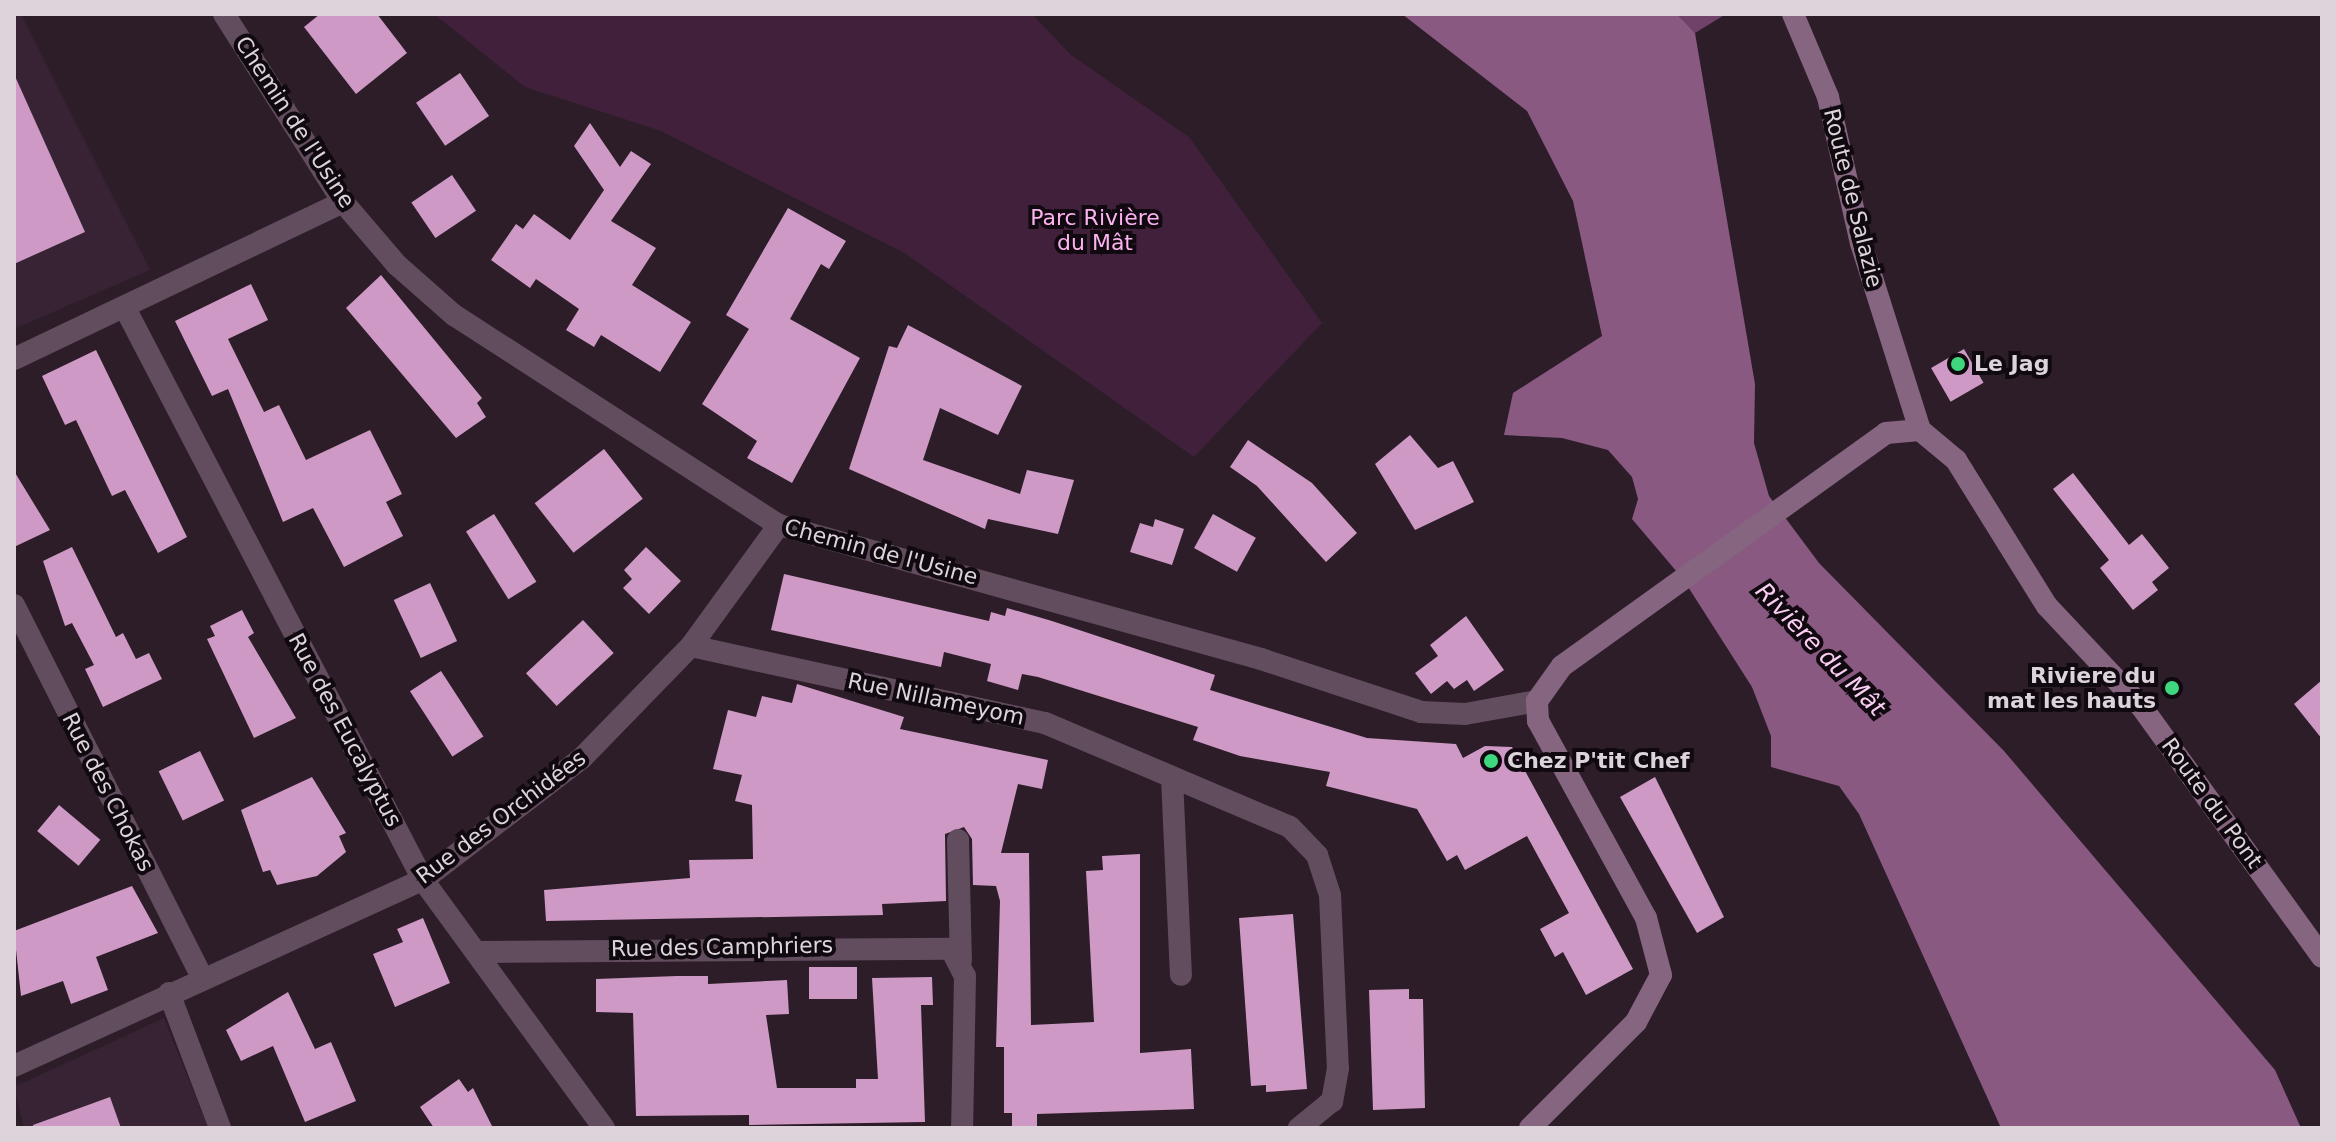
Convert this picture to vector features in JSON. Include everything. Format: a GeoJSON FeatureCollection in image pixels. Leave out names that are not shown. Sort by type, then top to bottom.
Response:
{"type":"FeatureCollection","features":[{"type":"Feature","properties":{"kind":"main road","name":"Route de Salazie"},"geometry":{"type":"LineString","coordinates":[[1793,14],[1828,97],[1861,243],[1920,430]]}},
{"type":"Feature","properties":{"kind":"main road"},"geometry":{"type":"LineString","coordinates":[[1530,1128],[1636,1022],[1661,975],[1646,918],[1538,721],[1537,701],[1562,666],[1886,433],[1920,430]]}},
{"type":"Feature","properties":{"kind":"main road","name":"Route du Pont"},"geometry":{"type":"LineString","coordinates":[[1920,430],[1956,460],[2047,606],[2141,706],[2322,957]]}},
{"type":"Feature","properties":{"kind":"street","name":"Chemin de l'Usine"},"geometry":{"type":"LineString","coordinates":[[224,14],[343,202],[454,315],[779,525],[1261,659],[1421,712],[1465,714],[1537,701]]}},
{"type":"Feature","properties":{"kind":"street"},"geometry":{"type":"LineString","coordinates":[[14,359],[343,202]]}},
{"type":"Feature","properties":{"kind":"street","name":"Rue des Eucalyptus"},"geometry":{"type":"LineString","coordinates":[[125,308],[423,880],[604,1128]]}},
{"type":"Feature","properties":{"kind":"street","name":"Rue des Orchidées"},"geometry":{"type":"LineString","coordinates":[[14,1066],[423,880],[582,758],[691,646],[779,525]]}},
{"type":"Feature","properties":{"kind":"street","name":"Rue des Chokas"},"geometry":{"type":"LineString","coordinates":[[14,605],[203,979]]}},
{"type":"Feature","properties":{"kind":"street","name":"Rue Nillameyom"},"geometry":{"type":"LineString","coordinates":[[691,646],[1045,723],[1290,827],[1317,855],[1330,895],[1338,1068],[1332,1101],[1299,1128]]}},
{"type":"Feature","properties":{"kind":"street"},"geometry":{"type":"LineString","coordinates":[[1172,778],[1181,975]]}},
{"type":"Feature","properties":{"kind":"street"},"geometry":{"type":"LineString","coordinates":[[958,840],[962,1128]]}},
{"type":"Feature","properties":{"kind":"street","name":"Rue des Camphriers"},"geometry":{"type":"LineString","coordinates":[[477,952],[937,944],[961,960]]}},
{"type":"Feature","properties":{"kind":"street"},"geometry":{"type":"LineString","coordinates":[[169,993],[220,1128]]}},
{"type":"Feature","properties":{"kind":"shaded area"},"geometry":{"type":"Polygon","coordinates":[[[14,14],[21,14],[150,270],[14,329],[14,14]]]}},
{"type":"Feature","properties":{"kind":"shaded area"},"geometry":{"type":"Polygon","coordinates":[[[1677,14],[1726,14],[1695,33],[1677,14]]]}},
{"type":"Feature","properties":{"kind":"shaded area"},"geometry":{"type":"Polygon","coordinates":[[[164,1018],[208,1128],[24,1128],[14,1087],[164,1018]]]}},
{"type":"Feature","properties":{"kind":"green space","name":"Parc Rivière du Mât"},"geometry":{"type":"Polygon","coordinates":[[[434,14],[1032,14],[1071,55],[1189,137],[1322,323],[1194,457],[903,252],[661,131],[525,87],[434,14]]]}},
{"type":"Feature","properties":{"kind":"water","name":"Rivière du Mât"},"geometry":{"type":"Polygon","coordinates":[[[1402,14],[1677,14],[1695,33],[1755,384],[1754,443],[1769,496],[1819,563],[2004,751],[2275,1070],[2301,1128],[2001,1128],[1859,814],[1839,786],[1771,767],[1771,736],[1752,687],[1683,579],[1632,519],[1638,499],[1632,477],[1608,450],[1562,438],[1504,435],[1513,393],[1602,336],[1573,201],[1527,111],[1402,14]]]}},
{"type":"Feature","properties":{"kind":"building"},"geometry":{"type":"Polygon","coordinates":[[[320,14],[377,14],[407,53],[356,94],[304,27],[320,14]]]}},
{"type":"Feature","properties":{"kind":"building"},"geometry":{"type":"Polygon","coordinates":[[[460,73],[489,116],[445,146],[416,103],[460,73]]]}},
{"type":"Feature","properties":{"kind":"building"},"geometry":{"type":"Polygon","coordinates":[[[14,74],[85,232],[14,264],[14,74]]]}},
{"type":"Feature","properties":{"kind":"building"},"geometry":{"type":"Polygon","coordinates":[[[590,123],[620,167],[631,151],[651,164],[611,221],[656,248],[632,285],[691,322],[660,372],[601,335],[594,347],[566,330],[579,309],[536,279],[530,288],[491,260],[516,224],[523,229],[534,214],[570,240],[604,190],[574,146],[590,123]]]}},
{"type":"Feature","properties":{"kind":"building"},"geometry":{"type":"Polygon","coordinates":[[[452,175],[476,211],[435,238],[411,202],[452,175]]]}},
{"type":"Feature","properties":{"kind":"building"},"geometry":{"type":"Polygon","coordinates":[[[788,208],[846,241],[829,269],[821,264],[790,319],[860,358],[792,483],[747,458],[757,441],[702,404],[749,329],[726,315],[788,208]]]}},
{"type":"Feature","properties":{"kind":"building"},"geometry":{"type":"Polygon","coordinates":[[[381,275],[482,398],[477,403],[486,417],[456,438],[346,308],[381,275]]]}},
{"type":"Feature","properties":{"kind":"building"},"geometry":{"type":"Polygon","coordinates":[[[251,284],[268,320],[228,339],[264,412],[279,405],[306,460],[370,430],[402,494],[386,502],[403,536],[344,567],[313,508],[283,522],[228,389],[212,396],[175,321],[251,284]]]}},
{"type":"Feature","properties":{"kind":"building"},"geometry":{"type":"Polygon","coordinates":[[[908,325],[1022,386],[998,435],[940,408],[923,460],[1020,494],[1027,470],[1074,480],[1058,534],[988,519],[985,529],[849,469],[889,346],[897,348],[908,325]]]}},
{"type":"Feature","properties":{"kind":"building"},"geometry":{"type":"Polygon","coordinates":[[[1964,349],[1984,383],[1951,402],[1931,368],[1964,349]]]}},
{"type":"Feature","properties":{"kind":"building"},"geometry":{"type":"Polygon","coordinates":[[[96,350],[187,537],[158,553],[125,490],[112,496],[76,420],[65,425],[42,376],[96,350]]]}},
{"type":"Feature","properties":{"kind":"building"},"geometry":{"type":"Polygon","coordinates":[[[1410,435],[1438,468],[1453,461],[1474,502],[1415,530],[1375,464],[1410,435]]]}},
{"type":"Feature","properties":{"kind":"building"},"geometry":{"type":"Polygon","coordinates":[[[1248,440],[1312,483],[1357,533],[1326,562],[1257,486],[1230,467],[1248,440]]]}},
{"type":"Feature","properties":{"kind":"building"},"geometry":{"type":"Polygon","coordinates":[[[604,449],[643,499],[573,553],[535,503],[604,449]]]}},
{"type":"Feature","properties":{"kind":"building"},"geometry":{"type":"Polygon","coordinates":[[[14,471],[50,530],[14,547],[14,471]]]}},
{"type":"Feature","properties":{"kind":"building"},"geometry":{"type":"Polygon","coordinates":[[[2073,473],[2129,545],[2142,534],[2169,568],[2152,582],[2158,590],[2133,610],[2100,568],[2109,560],[2053,489],[2073,473]]]}},
{"type":"Feature","properties":{"kind":"building"},"geometry":{"type":"Polygon","coordinates":[[[494,514],[536,582],[508,599],[466,531],[494,514]]]}},
{"type":"Feature","properties":{"kind":"building"},"geometry":{"type":"Polygon","coordinates":[[[1213,514],[1256,538],[1237,572],[1194,548],[1213,514]]]}},
{"type":"Feature","properties":{"kind":"building"},"geometry":{"type":"Polygon","coordinates":[[[1155,519],[1184,529],[1172,565],[1130,552],[1140,523],[1153,527],[1155,519]]]}},
{"type":"Feature","properties":{"kind":"building"},"geometry":{"type":"Polygon","coordinates":[[[72,547],[116,637],[123,633],[136,659],[149,653],[162,679],[103,707],[85,669],[94,665],[72,623],[65,626],[43,561],[72,547]]]}},
{"type":"Feature","properties":{"kind":"building"},"geometry":{"type":"Polygon","coordinates":[[[646,547],[681,581],[649,614],[623,588],[632,579],[624,570],[646,547]]]}},
{"type":"Feature","properties":{"kind":"building"},"geometry":{"type":"Polygon","coordinates":[[[784,574],[989,621],[991,612],[1005,616],[1007,608],[1215,675],[1210,690],[1367,738],[1456,744],[1463,758],[1485,746],[1512,747],[1633,969],[1586,995],[1563,952],[1555,957],[1540,929],[1569,913],[1527,836],[1465,870],[1457,855],[1447,861],[1417,809],[1326,786],[1330,772],[1240,756],[1193,740],[1198,727],[1038,677],[1022,674],[1018,690],[987,681],[991,664],[944,652],[941,667],[771,630],[784,574]]]}},
{"type":"Feature","properties":{"kind":"building"},"geometry":{"type":"Polygon","coordinates":[[[430,583],[457,641],[421,658],[394,600],[430,583]]]}},
{"type":"Feature","properties":{"kind":"building"},"geometry":{"type":"Polygon","coordinates":[[[242,610],[254,633],[248,637],[296,718],[254,738],[207,639],[215,636],[210,626],[242,610]]]}},
{"type":"Feature","properties":{"kind":"building"},"geometry":{"type":"Polygon","coordinates":[[[1466,616],[1504,670],[1474,691],[1467,680],[1454,689],[1447,681],[1431,694],[1415,673],[1438,656],[1430,645],[1466,616]]]}},
{"type":"Feature","properties":{"kind":"building"},"geometry":{"type":"Polygon","coordinates":[[[583,620],[614,653],[557,706],[526,673],[583,620]]]}},
{"type":"Feature","properties":{"kind":"building"},"geometry":{"type":"Polygon","coordinates":[[[441,671],[483,736],[452,757],[410,691],[441,671]]]}},
{"type":"Feature","properties":{"kind":"building"},"geometry":{"type":"Polygon","coordinates":[[[2322,680],[2322,739],[2294,704],[2322,680]]]}},
{"type":"Feature","properties":{"kind":"building"},"geometry":{"type":"Polygon","coordinates":[[[797,684],[904,717],[900,729],[1048,760],[1042,789],[1018,784],[1001,853],[1029,853],[1031,1025],[1094,1022],[1086,871],[1103,870],[1102,856],[1140,854],[1140,1053],[1191,1049],[1194,1109],[1037,1114],[1037,1128],[1012,1128],[1012,1113],[1004,1113],[1004,1047],[996,1047],[1000,901],[996,886],[973,885],[972,839],[964,827],[945,834],[946,901],[882,904],[883,915],[546,921],[544,890],[690,878],[689,860],[753,859],[752,805],[735,801],[742,775],[713,769],[728,710],[756,717],[762,696],[792,703],[797,684]]]}},
{"type":"Feature","properties":{"kind":"building"},"geometry":{"type":"Polygon","coordinates":[[[200,751],[224,800],[183,821],[159,771],[200,751]]]}},
{"type":"Feature","properties":{"kind":"building"},"geometry":{"type":"Polygon","coordinates":[[[312,777],[346,833],[339,836],[346,852],[317,876],[277,885],[270,870],[263,872],[241,810],[312,777]]]}},
{"type":"Feature","properties":{"kind":"building"},"geometry":{"type":"Polygon","coordinates":[[[1655,777],[1724,917],[1697,933],[1620,797],[1655,777]]]}},
{"type":"Feature","properties":{"kind":"building"},"geometry":{"type":"Polygon","coordinates":[[[59,805],[100,840],[79,866],[37,831],[59,805]]]}},
{"type":"Feature","properties":{"kind":"building"},"geometry":{"type":"Polygon","coordinates":[[[132,886],[158,933],[96,957],[108,990],[71,1004],[63,981],[21,996],[14,931],[132,886]]]}},
{"type":"Feature","properties":{"kind":"building"},"geometry":{"type":"Polygon","coordinates":[[[1293,914],[1307,1089],[1266,1092],[1266,1085],[1251,1086],[1239,918],[1293,914]]]}},
{"type":"Feature","properties":{"kind":"building"},"geometry":{"type":"Polygon","coordinates":[[[423,918],[450,983],[395,1007],[373,954],[403,942],[397,929],[423,918]]]}},
{"type":"Feature","properties":{"kind":"building"},"geometry":{"type":"Polygon","coordinates":[[[809,967],[857,967],[857,999],[809,999],[809,967]]]}},
{"type":"Feature","properties":{"kind":"building"},"geometry":{"type":"Polygon","coordinates":[[[708,976],[708,984],[787,980],[789,1014],[766,1015],[777,1088],[856,1088],[856,1079],[878,1079],[872,978],[932,977],[933,1005],[921,1005],[925,1122],[749,1125],[749,1115],[636,1116],[633,1013],[596,1012],[596,979],[708,976]]]}},
{"type":"Feature","properties":{"kind":"building"},"geometry":{"type":"Polygon","coordinates":[[[1409,989],[1409,999],[1423,999],[1425,1108],[1373,1110],[1369,990],[1409,989]]]}},
{"type":"Feature","properties":{"kind":"building"},"geometry":{"type":"Polygon","coordinates":[[[288,992],[315,1049],[331,1042],[356,1101],[305,1122],[273,1046],[241,1061],[226,1030],[288,992]]]}},
{"type":"Feature","properties":{"kind":"building"},"geometry":{"type":"Polygon","coordinates":[[[459,1079],[468,1092],[473,1088],[493,1128],[434,1128],[420,1107],[459,1079]]]}},
{"type":"Feature","properties":{"kind":"building"},"geometry":{"type":"Polygon","coordinates":[[[110,1097],[121,1128],[33,1128],[33,1125],[110,1097]]]}},
{"type":"Feature","properties":{"kind":"place","name":"Le Jag"},"geometry":{"type":"Point","coordinates":[1958,364]}},
{"type":"Feature","properties":{"kind":"place","name":"Riviere du mat les hauts"},"geometry":{"type":"Point","coordinates":[2172,688]}},
{"type":"Feature","properties":{"kind":"place","name":"Chez P'tit Chef"},"geometry":{"type":"Point","coordinates":[1491,761]}}]}
